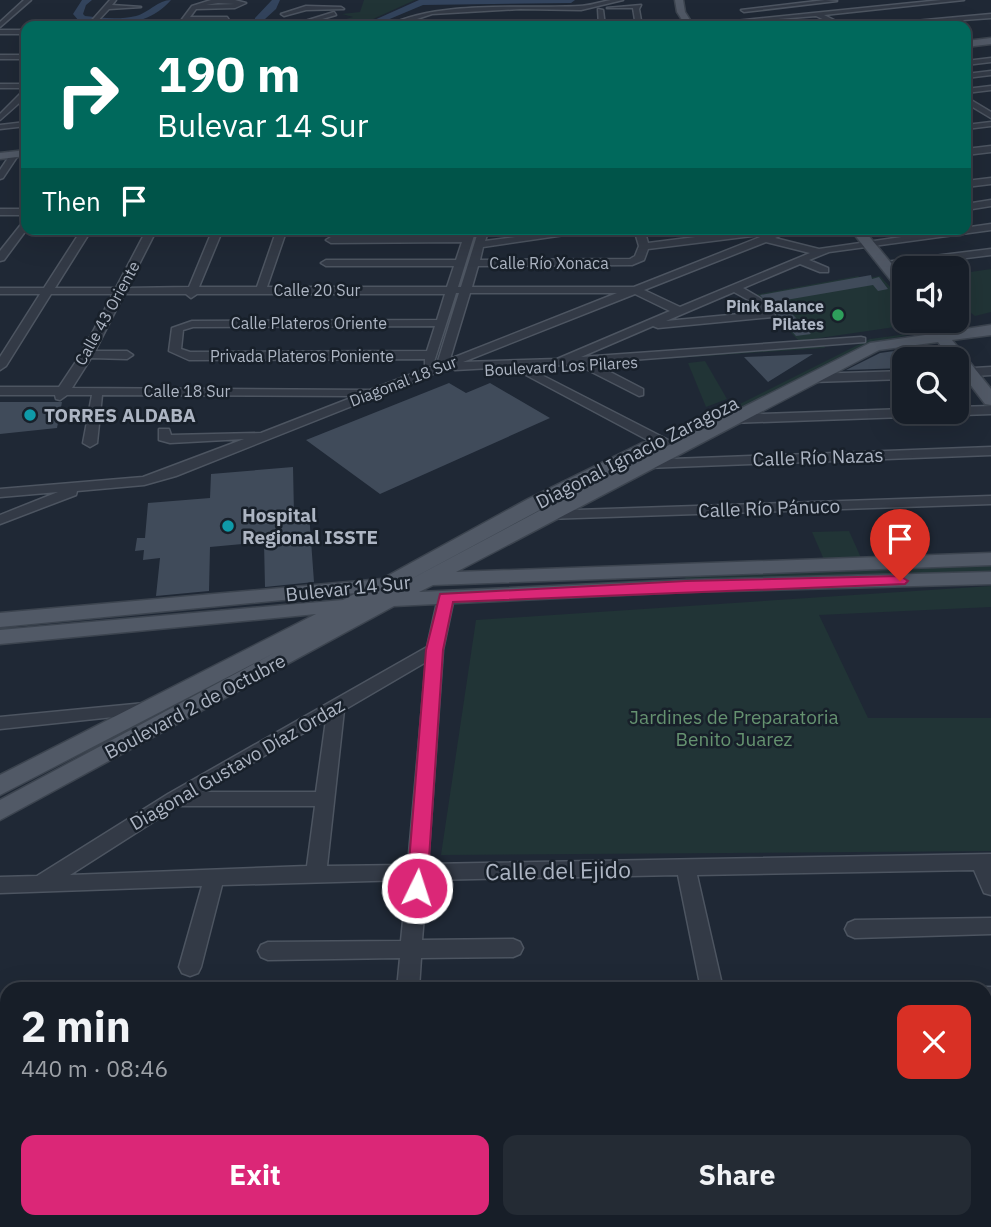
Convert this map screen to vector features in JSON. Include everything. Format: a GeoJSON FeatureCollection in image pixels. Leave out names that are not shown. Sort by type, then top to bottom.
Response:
{"type":"FeatureCollection","features":[{"type":"Feature","properties":{"kind":"main road"},"geometry":{"type":"LineString","coordinates":[[679,0],[686,21]]}},
{"type":"Feature","properties":{"kind":"main road"},"geometry":{"type":"LineString","coordinates":[[971,41],[991,40]]}},
{"type":"Feature","properties":{"kind":"main road"},"geometry":{"type":"LineString","coordinates":[[0,158],[21,155]]}},
{"type":"Feature","properties":{"kind":"main road"},"geometry":{"type":"LineString","coordinates":[[0,158],[21,156]]}},
{"type":"Feature","properties":{"kind":"main road"},"geometry":{"type":"LineString","coordinates":[[860,235],[892,273]]}},
{"type":"Feature","properties":{"kind":"main road"},"geometry":{"type":"LineString","coordinates":[[969,324],[991,321]]}},
{"type":"Feature","properties":{"kind":"main road"},"geometry":{"type":"LineString","coordinates":[[969,329],[991,330]]}},
{"type":"Feature","properties":{"kind":"main road","name":"Diagonal Ignacio Zaragoza"},"geometry":{"type":"LineString","coordinates":[[428,580],[646,464],[667,445],[853,344],[896,333]]}},
{"type":"Feature","properties":{"kind":"main road","name":"Diagonal Ignacio Zaragoza"},"geometry":{"type":"LineString","coordinates":[[389,591],[536,503],[731,419],[879,344],[916,340],[927,333]]}},
{"type":"Feature","properties":{"kind":"main road"},"geometry":{"type":"LineString","coordinates":[[939,333],[950,347]]}},
{"type":"Feature","properties":{"kind":"main road"},"geometry":{"type":"LineString","coordinates":[[916,340],[940,347]]}},
{"type":"Feature","properties":{"kind":"main road"},"geometry":{"type":"LineString","coordinates":[[969,379],[991,400]]}},
{"type":"Feature","properties":{"kind":"main road","name":"Bulevar 14 Sur"},"geometry":{"type":"LineString","coordinates":[[0,637],[351,604],[428,580],[991,559]]}},
{"type":"Feature","properties":{"kind":"main road","name":"Bulevar 14 Sur"},"geometry":{"type":"LineString","coordinates":[[0,620],[242,599],[389,591],[446,598],[686,586],[991,578]]}},
{"type":"Feature","properties":{"kind":"main road","name":"Boulevard 2 de Octubre"},"geometry":{"type":"LineString","coordinates":[[0,811],[389,591]]}},
{"type":"Feature","properties":{"kind":"main road","name":"Boulevard 2 de Octubre"},"geometry":{"type":"LineString","coordinates":[[0,786],[351,604]]}},
{"type":"Feature","properties":{"kind":"street"},"geometry":{"type":"LineString","coordinates":[[0,24],[28,0]]}},
{"type":"Feature","properties":{"kind":"street"},"geometry":{"type":"LineString","coordinates":[[95,21],[113,0]]}},
{"type":"Feature","properties":{"kind":"street"},"geometry":{"type":"LineString","coordinates":[[310,21],[335,14],[341,9],[344,0]]}},
{"type":"Feature","properties":{"kind":"street"},"geometry":{"type":"LineString","coordinates":[[517,17],[528,12],[581,8],[620,0]]}},
{"type":"Feature","properties":{"kind":"street"},"geometry":{"type":"LineString","coordinates":[[777,0],[796,4],[833,21]]}},
{"type":"Feature","properties":{"kind":"street"},"geometry":{"type":"LineString","coordinates":[[733,11],[845,0]]}},
{"type":"Feature","properties":{"kind":"street"},"geometry":{"type":"LineString","coordinates":[[897,0],[909,5]]}},
{"type":"Feature","properties":{"kind":"street"},"geometry":{"type":"LineString","coordinates":[[738,21],[891,6],[931,5],[961,0]]}},
{"type":"Feature","properties":{"kind":"street"},"geometry":{"type":"LineString","coordinates":[[184,21],[194,7],[210,1],[243,3],[194,7]]}},
{"type":"Feature","properties":{"kind":"street"},"geometry":{"type":"LineString","coordinates":[[405,21],[428,13],[488,11],[565,15],[639,6]]}},
{"type":"Feature","properties":{"kind":"street"},"geometry":{"type":"LineString","coordinates":[[638,21],[636,9],[639,6]]}},
{"type":"Feature","properties":{"kind":"street"},"geometry":{"type":"LineString","coordinates":[[639,6],[644,21]]}},
{"type":"Feature","properties":{"kind":"street"},"geometry":{"type":"LineString","coordinates":[[891,6],[904,12]]}},
{"type":"Feature","properties":{"kind":"street"},"geometry":{"type":"LineString","coordinates":[[107,7],[138,7]]}},
{"type":"Feature","properties":{"kind":"street"},"geometry":{"type":"LineString","coordinates":[[284,14],[303,9],[341,9]]}},
{"type":"Feature","properties":{"kind":"street"},"geometry":{"type":"LineString","coordinates":[[600,10],[601,21]]}},
{"type":"Feature","properties":{"kind":"street"},"geometry":{"type":"LineString","coordinates":[[853,10],[862,14]]}},
{"type":"Feature","properties":{"kind":"street"},"geometry":{"type":"LineString","coordinates":[[528,12],[530,21]]}},
{"type":"Feature","properties":{"kind":"street"},"geometry":{"type":"LineString","coordinates":[[565,15],[565,21]]}},
{"type":"Feature","properties":{"kind":"street"},"geometry":{"type":"LineString","coordinates":[[683,16],[695,15]]}},
{"type":"Feature","properties":{"kind":"street"},"geometry":{"type":"LineString","coordinates":[[938,21],[991,16]]}},
{"type":"Feature","properties":{"kind":"street"},"geometry":{"type":"LineString","coordinates":[[916,17],[926,21]]}},
{"type":"Feature","properties":{"kind":"street"},"geometry":{"type":"LineString","coordinates":[[205,21],[227,19]]}},
{"type":"Feature","properties":{"kind":"street"},"geometry":{"type":"LineString","coordinates":[[0,32],[21,32]]}},
{"type":"Feature","properties":{"kind":"street"},"geometry":{"type":"LineString","coordinates":[[0,57],[21,57]]}},
{"type":"Feature","properties":{"kind":"street"},"geometry":{"type":"LineString","coordinates":[[7,64],[15,57]]}},
{"type":"Feature","properties":{"kind":"street"},"geometry":{"type":"LineString","coordinates":[[971,62],[991,60]]}},
{"type":"Feature","properties":{"kind":"street"},"geometry":{"type":"LineString","coordinates":[[971,75],[991,73]]}},
{"type":"Feature","properties":{"kind":"street"},"geometry":{"type":"LineString","coordinates":[[0,86],[21,86]]}},
{"type":"Feature","properties":{"kind":"street"},"geometry":{"type":"LineString","coordinates":[[971,90],[991,88]]}},
{"type":"Feature","properties":{"kind":"street"},"geometry":{"type":"LineString","coordinates":[[0,118],[21,98]]}},
{"type":"Feature","properties":{"kind":"street"},"geometry":{"type":"LineString","coordinates":[[971,103],[991,116]]}},
{"type":"Feature","properties":{"kind":"street"},"geometry":{"type":"LineString","coordinates":[[971,108],[991,105]]}},
{"type":"Feature","properties":{"kind":"street"},"geometry":{"type":"LineString","coordinates":[[971,126],[991,124]]}},
{"type":"Feature","properties":{"kind":"street"},"geometry":{"type":"LineString","coordinates":[[0,127],[21,125]]}},
{"type":"Feature","properties":{"kind":"street"},"geometry":{"type":"LineString","coordinates":[[971,151],[991,149]]}},
{"type":"Feature","properties":{"kind":"street"},"geometry":{"type":"LineString","coordinates":[[971,157],[991,155]]}},
{"type":"Feature","properties":{"kind":"street"},"geometry":{"type":"LineString","coordinates":[[0,176],[13,158]]}},
{"type":"Feature","properties":{"kind":"street"},"geometry":{"type":"LineString","coordinates":[[971,183],[991,181]]}},
{"type":"Feature","properties":{"kind":"street"},"geometry":{"type":"LineString","coordinates":[[971,206],[991,203]]}},
{"type":"Feature","properties":{"kind":"street"},"geometry":{"type":"LineString","coordinates":[[0,214],[21,214]]}},
{"type":"Feature","properties":{"kind":"street"},"geometry":{"type":"LineString","coordinates":[[971,230],[991,227]]}},
{"type":"Feature","properties":{"kind":"street"},"geometry":{"type":"LineString","coordinates":[[0,258],[21,231]]}},
{"type":"Feature","properties":{"kind":"street"},"geometry":{"type":"LineString","coordinates":[[0,366],[83,235]]}},
{"type":"Feature","properties":{"kind":"street","name":"Calle 43 Oriente"},"geometry":{"type":"LineString","coordinates":[[62,393],[87,354],[149,235]]}},
{"type":"Feature","properties":{"kind":"street"},"geometry":{"type":"LineString","coordinates":[[192,292],[216,235]]}},
{"type":"Feature","properties":{"kind":"street"},"geometry":{"type":"LineString","coordinates":[[261,290],[280,235]]}},
{"type":"Feature","properties":{"kind":"street"},"geometry":{"type":"LineString","coordinates":[[320,292],[332,235]]}},
{"type":"Feature","properties":{"kind":"street"},"geometry":{"type":"LineString","coordinates":[[426,372],[469,235]]}},
{"type":"Feature","properties":{"kind":"street"},"geometry":{"type":"LineString","coordinates":[[442,366],[482,235]]}},
{"type":"Feature","properties":{"kind":"street"},"geometry":{"type":"LineString","coordinates":[[479,245],[555,235]]}},
{"type":"Feature","properties":{"kind":"street"},"geometry":{"type":"LineString","coordinates":[[641,235],[644,246],[738,235]]}},
{"type":"Feature","properties":{"kind":"street","name":"Diagonal 18 Sur"},"geometry":{"type":"LineString","coordinates":[[90,485],[158,478],[775,235]]}},
{"type":"Feature","properties":{"kind":"street"},"geometry":{"type":"LineString","coordinates":[[559,362],[819,252],[928,235]]}},
{"type":"Feature","properties":{"kind":"street"},"geometry":{"type":"LineString","coordinates":[[766,239],[819,252]]}},
{"type":"Feature","properties":{"kind":"street","name":"Calle Río Xonaca"},"geometry":{"type":"LineString","coordinates":[[473,263],[625,262],[640,258],[644,246]]}},
{"type":"Feature","properties":{"kind":"street"},"geometry":{"type":"LineString","coordinates":[[885,265],[991,252]]}},
{"type":"Feature","properties":{"kind":"street"},"geometry":{"type":"LineString","coordinates":[[801,261],[824,270],[814,275]]}},
{"type":"Feature","properties":{"kind":"street"},"geometry":{"type":"LineString","coordinates":[[326,263],[460,263]]}},
{"type":"Feature","properties":{"kind":"street"},"geometry":{"type":"LineString","coordinates":[[645,326],[769,315],[756,300],[735,288]]}},
{"type":"Feature","properties":{"kind":"street","name":"Calle 20 Sur"},"geometry":{"type":"LineString","coordinates":[[192,292],[320,292]]}},
{"type":"Feature","properties":{"kind":"street"},"geometry":{"type":"LineString","coordinates":[[629,292],[680,311]]}},
{"type":"Feature","properties":{"kind":"street","name":"Calle 20 Sur"},"geometry":{"type":"LineString","coordinates":[[0,293],[629,292]]}},
{"type":"Feature","properties":{"kind":"street","name":"Calle Plateros Oriente"},"geometry":{"type":"LineString","coordinates":[[175,351],[178,328],[192,324],[441,323]]}},
{"type":"Feature","properties":{"kind":"street","name":"Boulevard Los Pilares"},"geometry":{"type":"LineString","coordinates":[[442,366],[517,367],[559,362],[853,344]]}},
{"type":"Feature","properties":{"kind":"street","name":"Boulevard Los Pilares"},"geometry":{"type":"LineString","coordinates":[[426,372],[588,365],[853,344]]}},
{"type":"Feature","properties":{"kind":"street","name":"Privada Plateros Poniente"},"geometry":{"type":"LineString","coordinates":[[175,351],[189,356],[431,355]]}},
{"type":"Feature","properties":{"kind":"street"},"geometry":{"type":"LineString","coordinates":[[87,354],[127,355]]}},
{"type":"Feature","properties":{"kind":"street"},"geometry":{"type":"LineString","coordinates":[[588,365],[639,393]]}},
{"type":"Feature","properties":{"kind":"street"},"geometry":{"type":"LineString","coordinates":[[517,367],[667,445]]}},
{"type":"Feature","properties":{"kind":"street"},"geometry":{"type":"LineString","coordinates":[[969,373],[991,371]]}},
{"type":"Feature","properties":{"kind":"street"},"geometry":{"type":"LineString","coordinates":[[813,377],[892,375]]}},
{"type":"Feature","properties":{"kind":"street","name":"Calle 18 Sur"},"geometry":{"type":"LineString","coordinates":[[0,391],[368,395]]}},
{"type":"Feature","properties":{"kind":"street","name":"Calle 18 Sur"},"geometry":{"type":"LineString","coordinates":[[0,397],[129,393]]}},
{"type":"Feature","properties":{"kind":"street"},"geometry":{"type":"LineString","coordinates":[[90,443],[96,396]]}},
{"type":"Feature","properties":{"kind":"street"},"geometry":{"type":"LineString","coordinates":[[969,411],[991,410]]}},
{"type":"Feature","properties":{"kind":"street"},"geometry":{"type":"LineString","coordinates":[[731,419],[892,413]]}},
{"type":"Feature","properties":{"kind":"street"},"geometry":{"type":"LineString","coordinates":[[164,432],[164,437],[170,439],[268,435]]}},
{"type":"Feature","properties":{"kind":"street","name":"Calle Río Nazas"},"geometry":{"type":"LineString","coordinates":[[646,464],[991,451]]}},
{"type":"Feature","properties":{"kind":"street"},"geometry":{"type":"LineString","coordinates":[[0,493],[90,485]]}},
{"type":"Feature","properties":{"kind":"street"},"geometry":{"type":"LineString","coordinates":[[0,520],[90,485]]}},
{"type":"Feature","properties":{"kind":"street","name":"Calle Río Pánuco"},"geometry":{"type":"LineString","coordinates":[[547,515],[991,500]]}},
{"type":"Feature","properties":{"kind":"street"},"geometry":{"type":"LineString","coordinates":[[409,982],[435,650],[446,598]]}},
{"type":"Feature","properties":{"kind":"street","name":"Diagonal Gustavo Díaz Ordaz"},"geometry":{"type":"LineString","coordinates":[[41,882],[175,799],[435,650]]}},
{"type":"Feature","properties":{"kind":"street"},"geometry":{"type":"LineString","coordinates":[[316,874],[336,706]]}},
{"type":"Feature","properties":{"kind":"street"},"geometry":{"type":"LineString","coordinates":[[0,723],[145,709]]}},
{"type":"Feature","properties":{"kind":"street"},"geometry":{"type":"LineString","coordinates":[[175,799],[325,799]]}},
{"type":"Feature","properties":{"kind":"street"},"geometry":{"type":"LineString","coordinates":[[986,862],[991,887]]}},
{"type":"Feature","properties":{"kind":"street","name":"Calle del Ejido"},"geometry":{"type":"LineString","coordinates":[[0,885],[316,874],[986,862]]}},
{"type":"Feature","properties":{"kind":"street"},"geometry":{"type":"LineString","coordinates":[[686,868],[710,982]]}},
{"type":"Feature","properties":{"kind":"street"},"geometry":{"type":"LineString","coordinates":[[190,967],[214,877]]}},
{"type":"Feature","properties":{"kind":"street"},"geometry":{"type":"LineString","coordinates":[[856,929],[991,926]]}},
{"type":"Feature","properties":{"kind":"street"},"geometry":{"type":"LineString","coordinates":[[268,951],[412,947],[513,948]]}},
{"type":"Feature","properties":{"kind":"green space"},"geometry":{"type":"Polygon","coordinates":[[[364,0],[415,0],[369,21],[339,21],[353,17],[342,14],[360,12],[364,0]]]}},
{"type":"Feature","properties":{"kind":"green space"},"geometry":{"type":"Polygon","coordinates":[[[991,269],[991,312],[975,316],[969,311],[969,272],[991,269]]]}},
{"type":"Feature","properties":{"kind":"green space"},"geometry":{"type":"Polygon","coordinates":[[[858,276],[862,279],[880,276],[892,289],[892,327],[799,341],[754,295],[858,276]]]}},
{"type":"Feature","properties":{"kind":"green space"},"geometry":{"type":"Polygon","coordinates":[[[917,333],[875,342],[675,446],[666,441],[870,339],[917,333]]]}},
{"type":"Feature","properties":{"kind":"green space"},"geometry":{"type":"Polygon","coordinates":[[[824,344],[825,348],[557,366],[555,361],[824,344]]]}},
{"type":"Feature","properties":{"kind":"green space"},"geometry":{"type":"Polygon","coordinates":[[[705,361],[727,399],[706,407],[688,363],[705,361]]]}},
{"type":"Feature","properties":{"kind":"green space"},"geometry":{"type":"Polygon","coordinates":[[[849,531],[862,560],[825,562],[812,532],[849,531]]]}},
{"type":"Feature","properties":{"kind":"green space"},"geometry":{"type":"Polygon","coordinates":[[[991,564],[991,571],[687,585],[684,572],[991,564]]]}},
{"type":"Feature","properties":{"kind":"green space","name":"Jardines de Preparatoria Benito Juarez"},"geometry":{"type":"Polygon","coordinates":[[[991,586],[991,607],[819,615],[868,718],[991,718],[991,851],[441,855],[476,620],[991,586]]]}},
{"type":"Feature","properties":{"kind":"building"},"geometry":{"type":"Polygon","coordinates":[[[871,275],[872,279],[879,277],[888,289],[878,291],[873,285],[780,301],[811,334],[796,336],[760,295],[871,275]]]}},
{"type":"Feature","properties":{"kind":"building"},"geometry":{"type":"Polygon","coordinates":[[[892,351],[892,368],[846,370],[880,353],[892,351]]]}},
{"type":"Feature","properties":{"kind":"building"},"geometry":{"type":"Polygon","coordinates":[[[813,354],[768,382],[744,357],[792,355],[813,354]]]}},
{"type":"Feature","properties":{"kind":"building"},"geometry":{"type":"Polygon","coordinates":[[[449,383],[466,393],[490,383],[550,418],[380,494],[306,440],[449,383]]]}},
{"type":"Feature","properties":{"kind":"building","name":"TORRES ALDABA"},"geometry":{"type":"Polygon","coordinates":[[[0,402],[62,402],[57,428],[0,434],[0,402]]]}},
{"type":"Feature","properties":{"kind":"building","name":"Hospital Regional ISSTE"},"geometry":{"type":"Polygon","coordinates":[[[293,467],[294,514],[309,513],[314,582],[265,587],[264,542],[210,547],[209,591],[156,596],[160,558],[143,560],[144,550],[135,551],[137,538],[145,538],[148,503],[210,498],[211,474],[293,467]]]}},
{"type":"Feature","properties":{"kind":"waterway"},"geometry":{"type":"LineString","coordinates":[[88,0],[82,4],[78,14],[82,19],[117,21],[149,15],[167,0]]}},
{"type":"Feature","properties":{"kind":"waterway"},"geometry":{"type":"LineString","coordinates":[[260,21],[276,0]]}},
{"type":"Feature","properties":{"kind":"waterway"},"geometry":{"type":"LineString","coordinates":[[378,21],[422,2],[533,0]]}},
{"type":"Feature","properties":{"kind":"waterway"},"geometry":{"type":"LineString","coordinates":[[538,0],[571,0]]}},
{"type":"Feature","properties":{"kind":"place","name":"Pink Balance Pilates"},"geometry":{"type":"Point","coordinates":[838,315]}},
{"type":"Feature","properties":{"kind":"place","name":"TORRES ALDABA"},"geometry":{"type":"Point","coordinates":[30,415]}},
{"type":"Feature","properties":{"kind":"place","name":"Hospital Regional ISSTE"},"geometry":{"type":"Point","coordinates":[228,526]}},
{"type":"Feature","properties":{"kind":"route"},"geometry":{"type":"LineString","coordinates":[[417,888],[435,650],[446,598],[686,586],[900,581]]}}]}
